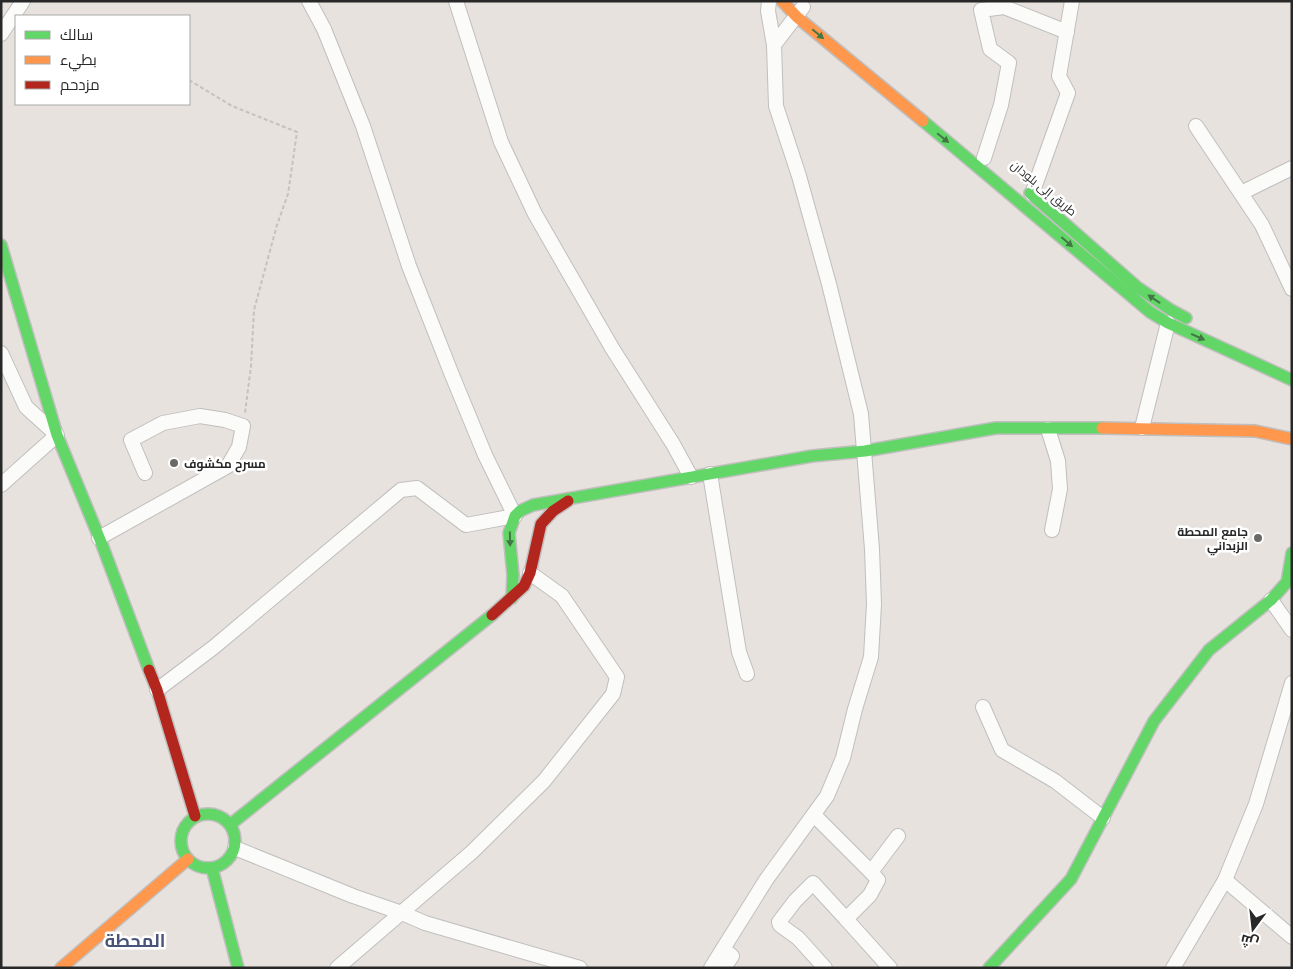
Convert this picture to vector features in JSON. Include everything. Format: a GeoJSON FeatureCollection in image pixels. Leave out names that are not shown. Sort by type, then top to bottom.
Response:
{"type":"FeatureCollection","features":[{"type":"Feature","properties":{"kind":"street"},"geometry":{"type":"LineString","coordinates":[[1,34],[23,1]]}},
{"type":"Feature","properties":{"kind":"street"},"geometry":{"type":"LineString","coordinates":[[309,1],[324,29],[363,126],[409,266],[452,375],[485,455],[515,516]]}},
{"type":"Feature","properties":{"kind":"street"},"geometry":{"type":"LineString","coordinates":[[456,1],[501,142],[535,214],[612,348],[691,476]]}},
{"type":"Feature","properties":{"kind":"street"},"geometry":{"type":"LineString","coordinates":[[711,968],[766,880],[828,796],[843,758],[855,709],[871,657],[874,595],[861,414],[829,284],[776,106],[774,45],[768,11],[769,1]]}},
{"type":"Feature","properties":{"kind":"street"},"geometry":{"type":"LineString","coordinates":[[782,1],[800,8],[1002,186],[1143,306],[1168,323],[1292,380]]}},
{"type":"Feature","properties":{"kind":"street"},"geometry":{"type":"LineString","coordinates":[[1032,194],[1068,93],[1059,76],[1072,1]]}},
{"type":"Feature","properties":{"kind":"street"},"geometry":{"type":"LineString","coordinates":[[984,158],[1001,105],[1009,63],[990,49],[981,10],[1004,7],[1067,32]]}},
{"type":"Feature","properties":{"kind":"street"},"geometry":{"type":"LineString","coordinates":[[774,45],[800,8]]}},
{"type":"Feature","properties":{"kind":"street","name":"طريق إلى بلودان"},"geometry":{"type":"LineString","coordinates":[[800,8],[997,168]]}},
{"type":"Feature","properties":{"kind":"street"},"geometry":{"type":"LineString","coordinates":[[1196,126],[1262,225],[1292,289]]}},
{"type":"Feature","properties":{"kind":"street"},"geometry":{"type":"LineString","coordinates":[[1241,193],[1292,168]]}},
{"type":"Feature","properties":{"kind":"street","name":"طريق إلى بلودان"},"geometry":{"type":"LineString","coordinates":[[1018,184],[1032,194],[1137,287],[1171,310],[1239,343]]}},
{"type":"Feature","properties":{"kind":"street"},"geometry":{"type":"LineString","coordinates":[[1,245],[57,435],[100,538],[158,690],[195,816]]}},
{"type":"Feature","properties":{"kind":"street"},"geometry":{"type":"LineString","coordinates":[[1142,428],[1168,323]]}},
{"type":"Feature","properties":{"kind":"street"},"geometry":{"type":"LineString","coordinates":[[1,353],[26,407],[57,435]]}},
{"type":"Feature","properties":{"kind":"street"},"geometry":{"type":"LineString","coordinates":[[100,538],[228,466],[239,447],[243,426],[225,420],[200,416],[163,423],[131,440],[145,473]]}},
{"type":"Feature","properties":{"kind":"street"},"geometry":{"type":"LineString","coordinates":[[512,598],[513,575],[509,533],[515,516],[520,510],[533,505],[691,476],[812,456],[865,451],[996,428],[1048,430],[1142,428],[1255,430],[1292,439]]}},
{"type":"Feature","properties":{"kind":"street"},"geometry":{"type":"LineString","coordinates":[[1048,430],[1058,461],[1060,489],[1052,530]]}},
{"type":"Feature","properties":{"kind":"street"},"geometry":{"type":"LineString","coordinates":[[1,485],[57,435]]}},
{"type":"Feature","properties":{"kind":"street"},"geometry":{"type":"LineString","coordinates":[[710,474],[739,652],[747,674]]}},
{"type":"Feature","properties":{"kind":"street"},"geometry":{"type":"LineString","coordinates":[[158,690],[214,647],[401,490],[417,488],[466,525],[515,516]]}},
{"type":"Feature","properties":{"kind":"street"},"geometry":{"type":"LineString","coordinates":[[231,824],[450,650],[512,598],[524,586],[530,573],[541,524],[553,512],[571,499]]}},
{"type":"Feature","properties":{"kind":"street"},"geometry":{"type":"LineString","coordinates":[[989,968],[1071,879],[1154,721],[1209,650],[1271,600],[1288,582],[1292,553]]}},
{"type":"Feature","properties":{"kind":"street"},"geometry":{"type":"LineString","coordinates":[[337,968],[472,852],[544,781],[613,694],[617,677],[562,596],[530,573]]}},
{"type":"Feature","properties":{"kind":"street"},"geometry":{"type":"LineString","coordinates":[[1271,600],[1292,630]]}},
{"type":"Feature","properties":{"kind":"street"},"geometry":{"type":"LineString","coordinates":[[1172,968],[1226,880],[1256,804],[1292,683]]}},
{"type":"Feature","properties":{"kind":"street"},"geometry":{"type":"LineString","coordinates":[[982,707],[1002,750],[1055,781],[1103,818]]}},
{"type":"Feature","properties":{"kind":"street"},"geometry":{"type":"LineString","coordinates":[[204,813],[214,814],[224,818],[231,824],[235,836],[235,848],[230,858],[222,864],[212,868],[203,868],[195,865],[182,851],[181,836],[187,822],[195,816],[204,813]]}},
{"type":"Feature","properties":{"kind":"street"},"geometry":{"type":"LineString","coordinates":[[814,815],[878,880],[870,895],[846,919]]}},
{"type":"Feature","properties":{"kind":"street"},"geometry":{"type":"LineString","coordinates":[[871,872],[898,836]]}},
{"type":"Feature","properties":{"kind":"street"},"geometry":{"type":"LineString","coordinates":[[235,848],[425,923],[580,968]]}},
{"type":"Feature","properties":{"kind":"street"},"geometry":{"type":"LineString","coordinates":[[61,968],[188,859]]}},
{"type":"Feature","properties":{"kind":"street"},"geometry":{"type":"LineString","coordinates":[[212,868],[238,968]]}},
{"type":"Feature","properties":{"kind":"street"},"geometry":{"type":"LineString","coordinates":[[1226,880],[1292,937]]}},
{"type":"Feature","properties":{"kind":"street"},"geometry":{"type":"LineString","coordinates":[[825,968],[798,938],[780,925],[779,922],[813,882],[890,968]]}},
{"type":"Feature","properties":{"kind":"street"},"geometry":{"type":"LineString","coordinates":[[723,950],[732,956],[724,968]]}},
{"type":"Feature","properties":{"kind":"path"},"geometry":{"type":"LineString","coordinates":[[190,81],[232,106],[297,132],[288,194],[277,225],[254,310],[251,366],[243,426]]}},
{"type":"Feature","properties":{"kind":"traffic: fast"},"geometry":{"type":"LineString","coordinates":[[923,121],[1150,312],[1168,323],[1292,380]]}},
{"type":"Feature","properties":{"kind":"traffic: fast"},"geometry":{"type":"LineString","coordinates":[[1030,193],[1137,287],[1186,318]]}},
{"type":"Feature","properties":{"kind":"traffic: fast"},"geometry":{"type":"LineString","coordinates":[[1,245],[57,435],[101,542],[149,670]]}},
{"type":"Feature","properties":{"kind":"traffic: fast"},"geometry":{"type":"LineString","coordinates":[[512,598],[513,575],[509,533],[515,516],[520,511],[533,505],[812,456],[865,451],[996,428],[1102,428]]}},
{"type":"Feature","properties":{"kind":"traffic: fast"},"geometry":{"type":"LineString","coordinates":[[989,968],[1071,879],[1154,721],[1209,650],[1271,600],[1287,582],[1292,553]]}},
{"type":"Feature","properties":{"kind":"traffic: fast"},"geometry":{"type":"LineString","coordinates":[[231,824],[492,615]]}},
{"type":"Feature","properties":{"kind":"traffic: fast"},"geometry":{"type":"LineString","coordinates":[[203,814],[213,814],[223,818],[231,826],[235,841],[231,856],[223,864],[213,868],[203,868],[193,864],[185,856],[181,846],[181,836],[185,826],[193,818],[203,814]]}},
{"type":"Feature","properties":{"kind":"traffic: fast"},"geometry":{"type":"LineString","coordinates":[[212,868],[238,968]]}},
{"type":"Feature","properties":{"kind":"traffic: slow"},"geometry":{"type":"LineString","coordinates":[[782,1],[797,17],[923,121]]}},
{"type":"Feature","properties":{"kind":"traffic: slow"},"geometry":{"type":"LineString","coordinates":[[1102,428],[1255,431],[1292,439]]}},
{"type":"Feature","properties":{"kind":"traffic: slow"},"geometry":{"type":"LineString","coordinates":[[61,968],[188,859]]}},
{"type":"Feature","properties":{"kind":"traffic: jam"},"geometry":{"type":"LineString","coordinates":[[492,615],[524,586],[530,573],[541,524],[553,511],[568,501]]}},
{"type":"Feature","properties":{"kind":"traffic: jam"},"geometry":{"type":"LineString","coordinates":[[149,670],[157,690],[195,816]]}},
{"type":"Feature","properties":{"kind":"place","name":"مسرح مكشوف"},"geometry":{"type":"Point","coordinates":[174,463]}},
{"type":"Feature","properties":{"kind":"place","name":"جامع المحطة الزبداني"},"geometry":{"type":"Point","coordinates":[1258,538]}},
{"type":"Feature","properties":{"kind":"district","name":"المحطة"},"geometry":{"type":"Point","coordinates":[135,941]}}]}
